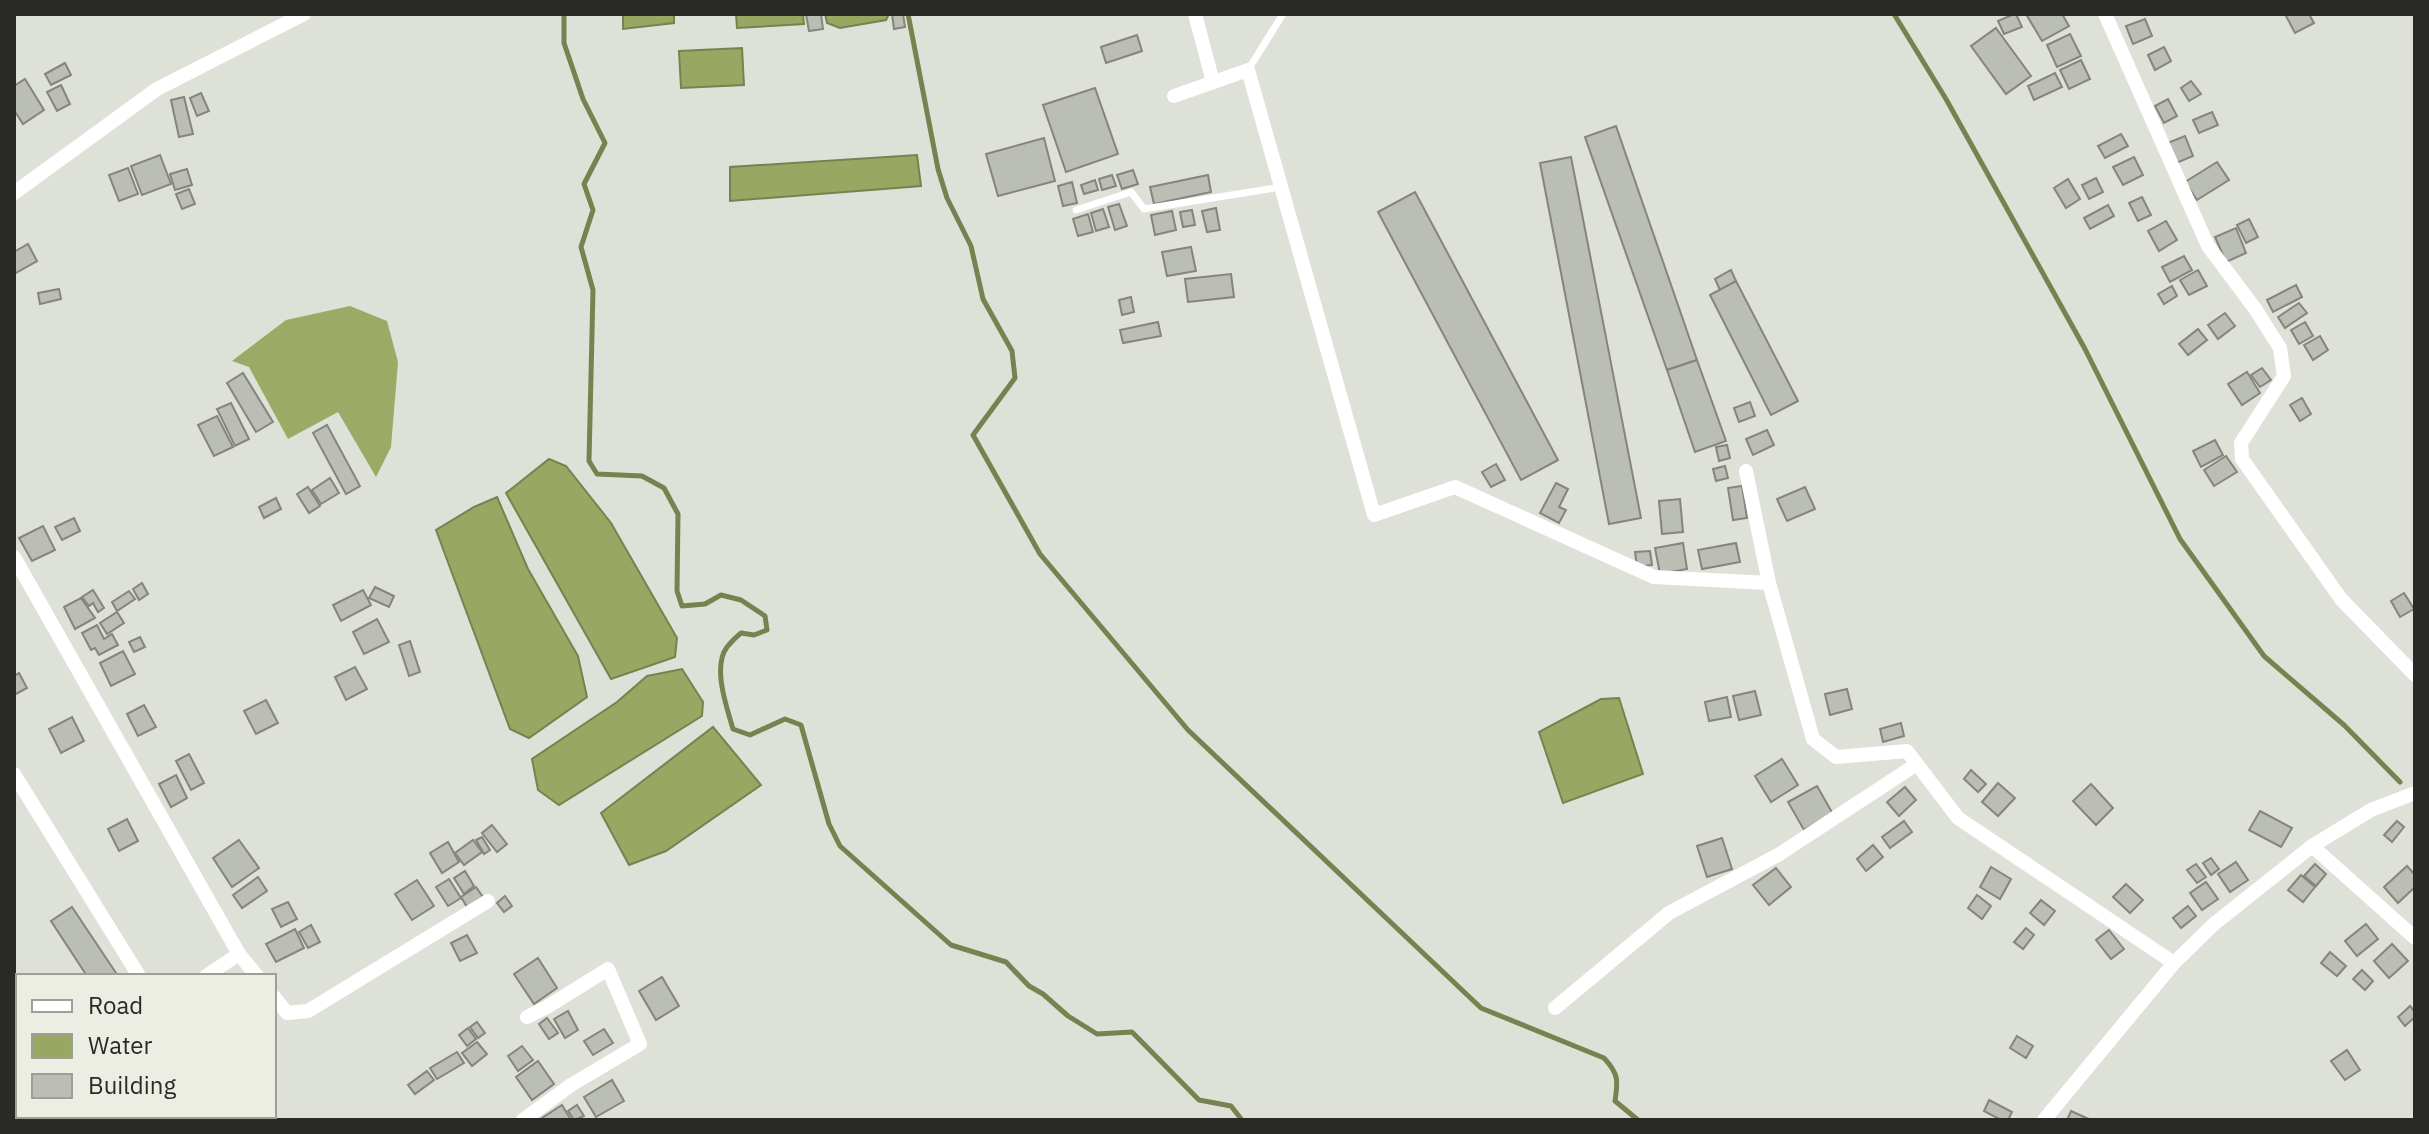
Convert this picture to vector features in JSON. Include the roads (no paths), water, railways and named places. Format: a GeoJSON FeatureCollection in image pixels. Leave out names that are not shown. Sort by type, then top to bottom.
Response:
{"type":"FeatureCollection","features":[{"type":"Feature","properties":{"kind":"street"},"geometry":{"type":"LineString","coordinates":[[14,193],[157,89],[304,14]]}},
{"type":"Feature","properties":{"kind":"street"},"geometry":{"type":"LineString","coordinates":[[1195,14],[1213,82]]}},
{"type":"Feature","properties":{"kind":"street"},"geometry":{"type":"LineString","coordinates":[[2105,14],[2208,246],[2280,348],[2284,376],[2241,443],[2242,459],[2341,599],[2415,675]]}},
{"type":"Feature","properties":{"kind":"street"},"geometry":{"type":"LineString","coordinates":[[1174,96],[1248,70],[1374,515],[1455,487],[1654,577],[1769,583]]}},
{"type":"Feature","properties":{"kind":"street"},"geometry":{"type":"LineString","coordinates":[[1746,471],[1769,583],[1813,739],[1836,757],[1907,751],[1958,818],[2174,963]]}},
{"type":"Feature","properties":{"kind":"street"},"geometry":{"type":"LineString","coordinates":[[14,557],[239,954],[255,974]]}},
{"type":"Feature","properties":{"kind":"street"},"geometry":{"type":"LineString","coordinates":[[1555,1008],[1669,913],[1778,855],[1917,764]]}},
{"type":"Feature","properties":{"kind":"street"},"geometry":{"type":"LineString","coordinates":[[14,774],[138,974]]}},
{"type":"Feature","properties":{"kind":"street"},"geometry":{"type":"LineString","coordinates":[[2044,1120],[2174,963],[2214,924],[2312,846],[2371,810],[2415,793]]}},
{"type":"Feature","properties":{"kind":"street"},"geometry":{"type":"LineString","coordinates":[[2312,846],[2415,938]]}},
{"type":"Feature","properties":{"kind":"street"},"geometry":{"type":"LineString","coordinates":[[276,999],[287,1013],[308,1011],[488,901]]}},
{"type":"Feature","properties":{"kind":"street"},"geometry":{"type":"LineString","coordinates":[[209,974],[239,954]]}},
{"type":"Feature","properties":{"kind":"street"},"geometry":{"type":"LineString","coordinates":[[526,1119],[571,1085],[640,1044],[608,969],[527,1017]]}},
{"type":"Feature","properties":{"kind":"lane"},"geometry":{"type":"LineString","coordinates":[[1248,70],[1283,14]]}},
{"type":"Feature","properties":{"kind":"lane"},"geometry":{"type":"LineString","coordinates":[[1076,210],[1131,192],[1144,209],[1281,187]]}},
{"type":"Feature","properties":{"kind":"water"},"geometry":{"type":"Polygon","coordinates":[[[623,14],[674,14],[674,23],[623,29],[623,14]]]}},
{"type":"Feature","properties":{"kind":"water"},"geometry":{"type":"Polygon","coordinates":[[[736,14],[803,14],[804,24],[737,28],[736,14]]]}},
{"type":"Feature","properties":{"kind":"water"},"geometry":{"type":"Polygon","coordinates":[[[825,14],[889,14],[886,20],[840,28],[827,23],[825,14]]]}},
{"type":"Feature","properties":{"kind":"water"},"geometry":{"type":"Polygon","coordinates":[[[742,48],[744,85],[681,88],[679,51],[742,48]]]}},
{"type":"Feature","properties":{"kind":"water"},"geometry":{"type":"Polygon","coordinates":[[[917,155],[921,186],[730,201],[730,167],[917,155]]]}},
{"type":"Feature","properties":{"kind":"water"},"geometry":{"type":"Polygon","coordinates":[[[549,459],[566,466],[611,523],[677,638],[675,657],[611,679],[506,493],[549,459]]]}},
{"type":"Feature","properties":{"kind":"water"},"geometry":{"type":"Polygon","coordinates":[[[497,497],[528,569],[578,656],[587,697],[529,738],[510,729],[436,530],[497,497]]]}},
{"type":"Feature","properties":{"kind":"water"},"geometry":{"type":"Polygon","coordinates":[[[682,669],[703,702],[702,716],[559,805],[538,790],[532,759],[617,702],[647,676],[682,669]]]}},
{"type":"Feature","properties":{"kind":"water"},"geometry":{"type":"Polygon","coordinates":[[[1619,698],[1643,774],[1563,803],[1539,732],[1601,699],[1619,698]]]}},
{"type":"Feature","properties":{"kind":"water"},"geometry":{"type":"Polygon","coordinates":[[[713,727],[761,785],[666,851],[629,865],[601,813],[713,727]]]}},
{"type":"Feature","properties":{"kind":"waterway"},"geometry":{"type":"LineString","coordinates":[[564,14],[564,43],[583,99],[605,143],[584,184],[593,210],[581,247],[593,290],[589,461],[597,474],[642,476],[664,488],[678,514],[677,591],[682,606],[705,604],[721,595],[741,600],[765,616],[767,630],[754,635],[741,633],[723,655],[722,688],[733,729],[750,735],[785,719],[801,725],[829,824],[840,846],[951,945],[1006,962],[1029,986],[1097,1034],[1132,1032],[1199,1100],[1231,1106],[1242,1120]]}},
{"type":"Feature","properties":{"kind":"waterway"},"geometry":{"type":"LineString","coordinates":[[908,14],[938,169],[947,198],[971,246],[983,299],[1012,351],[1015,378],[973,435],[1040,554],[1188,730],[1481,1008],[1604,1058],[1616,1078],[1615,1101],[1638,1120]]}},
{"type":"Feature","properties":{"kind":"waterway"},"geometry":{"type":"LineString","coordinates":[[1894,14],[1946,99],[2085,349],[2180,539],[2264,656],[2344,725],[2400,782]]}}]}
